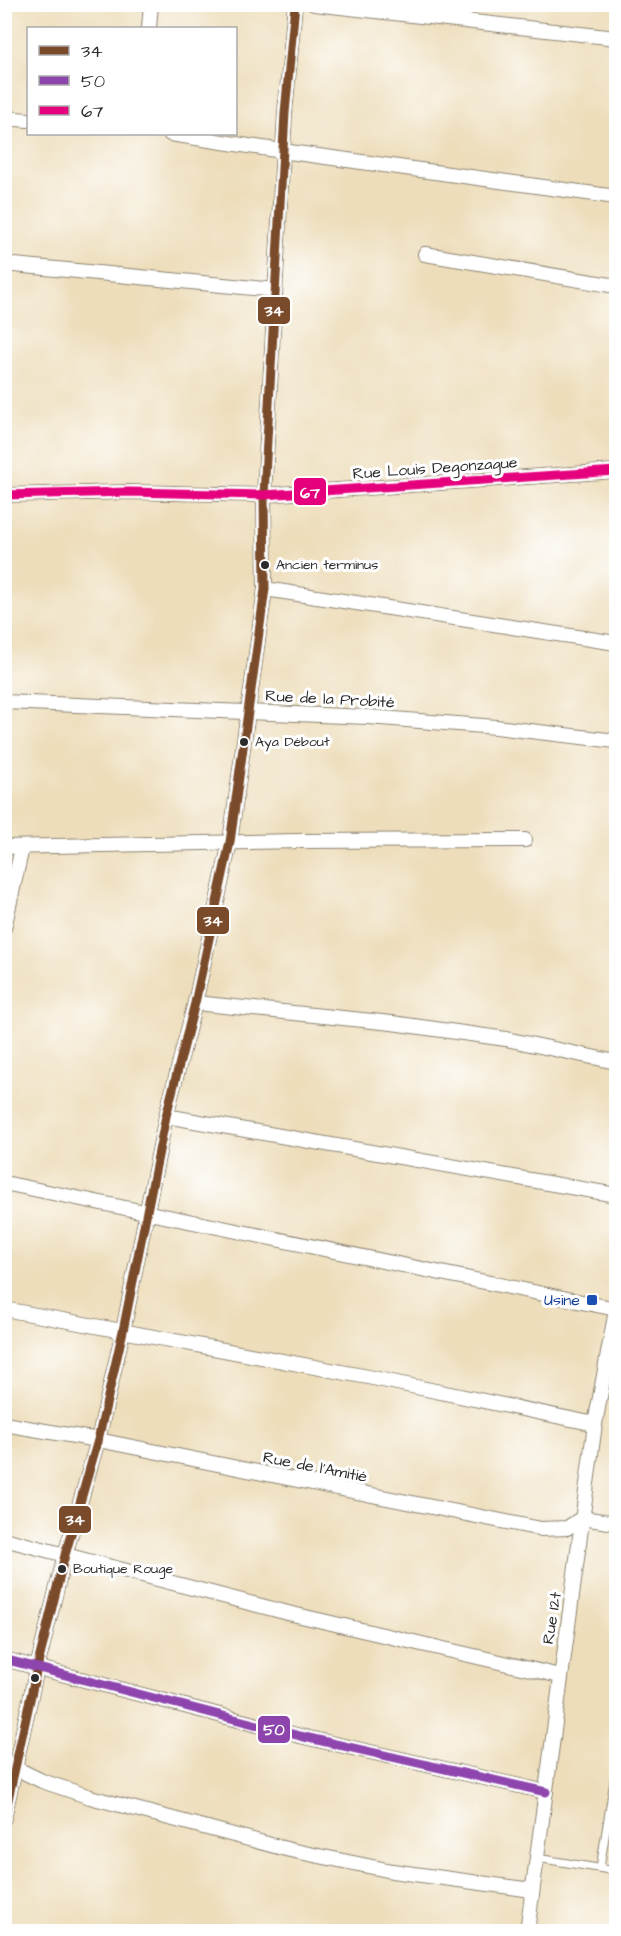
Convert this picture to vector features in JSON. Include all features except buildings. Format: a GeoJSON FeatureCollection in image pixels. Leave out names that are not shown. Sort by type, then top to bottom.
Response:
{"type":"FeatureCollection","features":[{"type":"Feature","properties":{"kind":"street"},"geometry":{"type":"LineString","coordinates":[[4,12],[5,4]]}},
{"type":"Feature","properties":{"kind":"street"},"geometry":{"type":"LineString","coordinates":[[149,27],[152,4]]}},
{"type":"Feature","properties":{"kind":"street"},"geometry":{"type":"LineString","coordinates":[[4,1818],[10,1766],[65,1555],[98,1440],[123,1331],[165,1116],[195,1003],[230,842],[265,590],[264,495],[282,152],[295,4]]}},
{"type":"Feature","properties":{"kind":"street"},"geometry":{"type":"LineString","coordinates":[[314,4],[616,38]]}},
{"type":"Feature","properties":{"kind":"street"},"geometry":{"type":"LineString","coordinates":[[4,118],[27,120]]}},
{"type":"Feature","properties":{"kind":"street"},"geometry":{"type":"LineString","coordinates":[[176,135],[282,152],[616,197]]}},
{"type":"Feature","properties":{"kind":"street"},"geometry":{"type":"LineString","coordinates":[[425,254],[616,286]]}},
{"type":"Feature","properties":{"kind":"street"},"geometry":{"type":"LineString","coordinates":[[4,264],[275,290]]}},
{"type":"Feature","properties":{"kind":"street","name":"Rue Louis Degonzague"},"geometry":{"type":"LineString","coordinates":[[4,495],[129,492],[264,495],[616,471]]}},
{"type":"Feature","properties":{"kind":"street"},"geometry":{"type":"LineString","coordinates":[[265,590],[616,643]]}},
{"type":"Feature","properties":{"kind":"street","name":"Rue de la Probité"},"geometry":{"type":"LineString","coordinates":[[4,702],[248,711],[473,726],[616,741]]}},
{"type":"Feature","properties":{"kind":"street"},"geometry":{"type":"LineString","coordinates":[[4,847],[230,842],[525,840]]}},
{"type":"Feature","properties":{"kind":"street"},"geometry":{"type":"LineString","coordinates":[[4,928],[22,848]]}},
{"type":"Feature","properties":{"kind":"street"},"geometry":{"type":"LineString","coordinates":[[195,1003],[392,1023],[506,1039],[616,1062]]}},
{"type":"Feature","properties":{"kind":"street"},"geometry":{"type":"LineString","coordinates":[[165,1116],[616,1195]]}},
{"type":"Feature","properties":{"kind":"street"},"geometry":{"type":"LineString","coordinates":[[4,1183],[616,1309]]}},
{"type":"Feature","properties":{"kind":"street"},"geometry":{"type":"LineString","coordinates":[[4,1309],[368,1377],[595,1424]]}},
{"type":"Feature","properties":{"kind":"street","name":"Rue I2t"},"geometry":{"type":"LineString","coordinates":[[527,1932],[595,1424],[616,1309]]}},
{"type":"Feature","properties":{"kind":"street","name":"Rue de l'Amitié"},"geometry":{"type":"LineString","coordinates":[[4,1424],[98,1440],[540,1529],[567,1528],[582,1518],[616,1523]]}},
{"type":"Feature","properties":{"kind":"street"},"geometry":{"type":"LineString","coordinates":[[4,1539],[288,1613],[560,1676]]}},
{"type":"Feature","properties":{"kind":"street"},"geometry":{"type":"LineString","coordinates":[[4,1659],[300,1736],[546,1792]]}},
{"type":"Feature","properties":{"kind":"street"},"geometry":{"type":"LineString","coordinates":[[10,1766],[42,1781],[90,1797],[290,1850],[392,1871],[532,1890]]}},
{"type":"Feature","properties":{"kind":"lane"},"geometry":{"type":"LineString","coordinates":[[600,1868],[616,1768]]}},
{"type":"Feature","properties":{"kind":"lane"},"geometry":{"type":"LineString","coordinates":[[537,1858],[616,1871]]}},
{"type":"Feature","properties":{"kind":"transit line","name":"34"},"geometry":{"type":"LineString","coordinates":[[4,1818],[65,1555],[98,1440],[123,1331],[166,1116],[195,1003],[230,842],[265,589],[264,495],[285,113],[295,4]]}},
{"type":"Feature","properties":{"kind":"transit line","name":"67"},"geometry":{"type":"LineString","coordinates":[[4,495],[129,492],[264,495],[616,471]]}},
{"type":"Feature","properties":{"kind":"transit line","name":"50"},"geometry":{"type":"LineString","coordinates":[[4,1659],[300,1736],[546,1792]]}},
{"type":"Feature","properties":{"kind":"place","name":"Ancien terminus"},"geometry":{"type":"Point","coordinates":[265,565]}},
{"type":"Feature","properties":{"kind":"place","name":"Aya Débout"},"geometry":{"type":"Point","coordinates":[244,742]}},
{"type":"Feature","properties":{"kind":"place","name":"Usine"},"geometry":{"type":"Point","coordinates":[592,1300]}},
{"type":"Feature","properties":{"kind":"place","name":"Boutique Rouge"},"geometry":{"type":"Point","coordinates":[62,1569]}}]}
